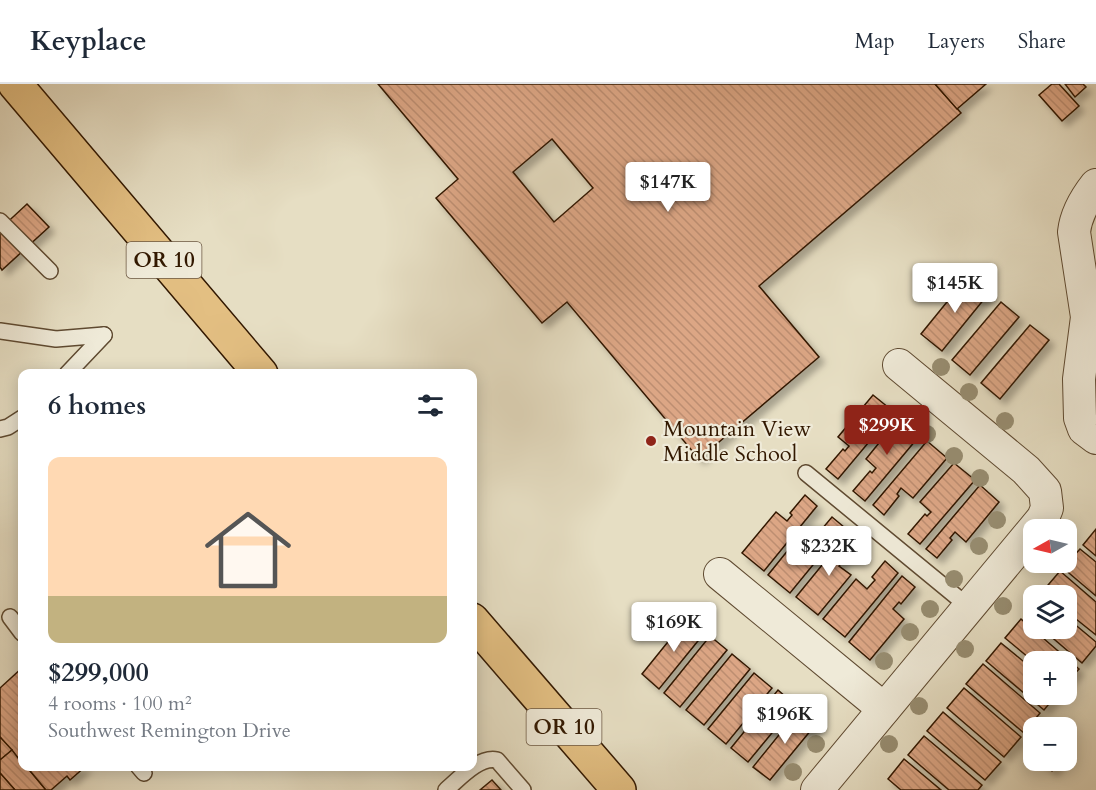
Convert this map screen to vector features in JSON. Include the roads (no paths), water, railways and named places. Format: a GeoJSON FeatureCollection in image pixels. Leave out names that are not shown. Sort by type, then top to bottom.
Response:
{"type":"FeatureCollection","features":[{"type":"Feature","properties":{"kind":"main road","name":"OR 10"},"geometry":{"type":"LineString","coordinates":[[15,84],[257,369]]}},
{"type":"Feature","properties":{"kind":"main road","name":"OR 10"},"geometry":{"type":"LineString","coordinates":[[477,626],[619,790]]}},
{"type":"Feature","properties":{"kind":"street"},"geometry":{"type":"LineString","coordinates":[[1096,185],[1075,220],[1074,232],[1087,317],[1079,379],[1080,418],[1084,429],[1096,438]]}},
{"type":"Feature","properties":{"kind":"street"},"geometry":{"type":"LineString","coordinates":[[817,790],[1043,518],[1047,508],[1045,491],[1026,470],[899,365]]}},
{"type":"Feature","properties":{"kind":"street"},"geometry":{"type":"LineString","coordinates":[[720,574],[884,709]]}},
{"type":"Feature","properties":{"kind":"lane"},"geometry":{"type":"LineString","coordinates":[[0,221],[50,271]]}},
{"type":"Feature","properties":{"kind":"lane"},"geometry":{"type":"LineString","coordinates":[[0,331],[56,339],[104,335],[72,369]]}},
{"type":"Feature","properties":{"kind":"lane"},"geometry":{"type":"LineString","coordinates":[[0,429],[18,421]]}},
{"type":"Feature","properties":{"kind":"lane"},"geometry":{"type":"LineString","coordinates":[[806,473],[969,607]]}},
{"type":"Feature","properties":{"kind":"lane"},"geometry":{"type":"LineString","coordinates":[[10,617],[18,628]]}},
{"type":"Feature","properties":{"kind":"lane"},"geometry":{"type":"LineString","coordinates":[[477,765],[491,758],[497,760],[523,790]]}},
{"type":"Feature","properties":{"kind":"lane"},"geometry":{"type":"LineString","coordinates":[[446,790],[470,771]]}},
{"type":"Feature","properties":{"kind":"place","name":"Mountain View Middle School"},"geometry":{"type":"Point","coordinates":[651,441]}}]}
